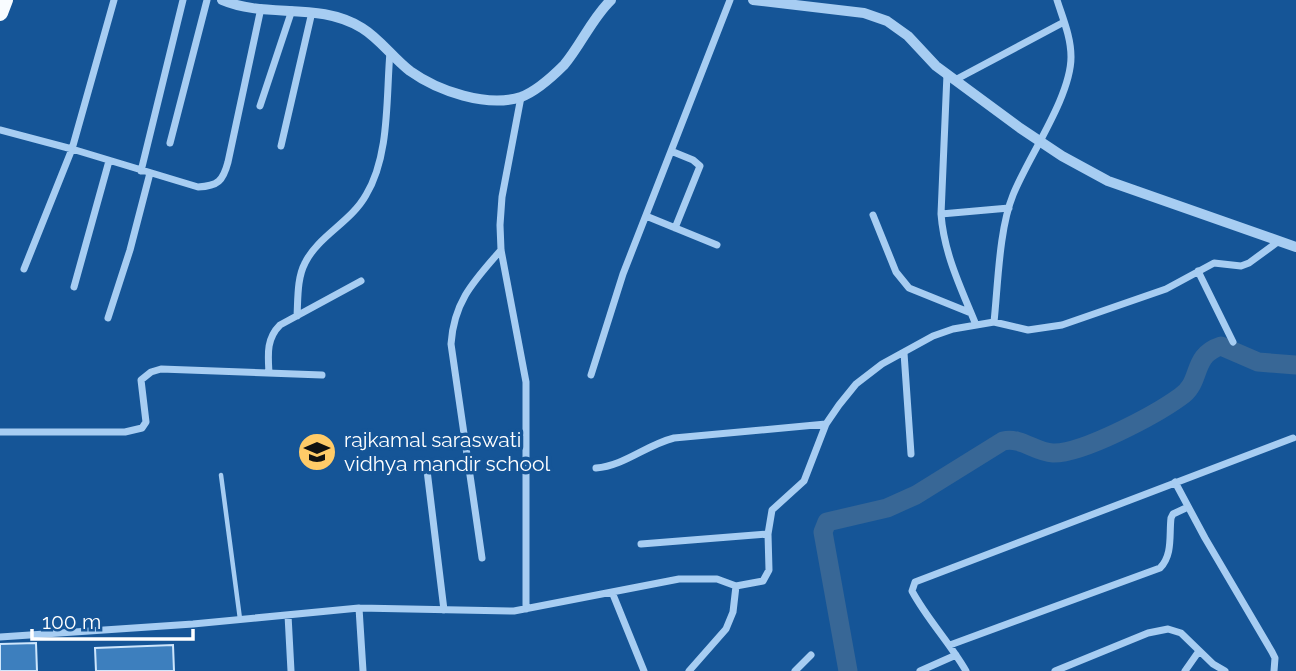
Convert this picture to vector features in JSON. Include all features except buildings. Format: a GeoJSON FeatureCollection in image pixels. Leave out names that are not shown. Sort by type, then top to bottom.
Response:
{"type":"FeatureCollection","features":[{"type":"Feature","properties":{"kind":"highway"},"geometry":{"type":"LineString","coordinates":[[0,13],[5,0]]}},
{"type":"Feature","properties":{"kind":"street"},"geometry":{"type":"LineString","coordinates":[[24,269],[72,149],[114,0]]}},
{"type":"Feature","properties":{"kind":"street"},"geometry":{"type":"LineString","coordinates":[[141,171],[183,0]]}},
{"type":"Feature","properties":{"kind":"street"},"geometry":{"type":"LineString","coordinates":[[170,143],[207,0]]}},
{"type":"Feature","properties":{"kind":"street"},"geometry":{"type":"LineString","coordinates":[[222,0],[242,6],[312,12],[335,17],[362,28],[408,69],[430,84],[468,97],[503,100],[521,97],[549,80],[565,64],[611,0]]}},
{"type":"Feature","properties":{"kind":"street"},"geometry":{"type":"LineString","coordinates":[[591,375],[623,274],[730,0]]}},
{"type":"Feature","properties":{"kind":"street"},"geometry":{"type":"LineString","coordinates":[[753,0],[864,13],[887,21],[908,36],[951,77],[1039,142],[1083,168],[1108,181],[1295,245]]}},
{"type":"Feature","properties":{"kind":"street"},"geometry":{"type":"LineString","coordinates":[[994,322],[1012,196],[1068,81],[1071,59],[1069,38],[1058,0]]}},
{"type":"Feature","properties":{"kind":"street"},"geometry":{"type":"LineString","coordinates":[[0,130],[198,187],[211,187],[220,181],[228,162],[261,8]]}},
{"type":"Feature","properties":{"kind":"street"},"geometry":{"type":"LineString","coordinates":[[260,106],[292,10]]}},
{"type":"Feature","properties":{"kind":"street"},"geometry":{"type":"LineString","coordinates":[[281,146],[312,12]]}},
{"type":"Feature","properties":{"kind":"street"},"geometry":{"type":"LineString","coordinates":[[951,77],[1064,22]]}},
{"type":"Feature","properties":{"kind":"street"},"geometry":{"type":"LineString","coordinates":[[297,316],[304,265],[318,246],[351,215],[366,196],[374,180],[382,145],[390,51]]}},
{"type":"Feature","properties":{"kind":"street"},"geometry":{"type":"LineString","coordinates":[[951,77],[941,214],[947,256],[976,325]]}},
{"type":"Feature","properties":{"kind":"street"},"geometry":{"type":"LineString","coordinates":[[521,97],[499,225],[501,250],[526,382],[526,609]]}},
{"type":"Feature","properties":{"kind":"street"},"geometry":{"type":"LineString","coordinates":[[671,151],[693,160],[700,166],[675,228]]}},
{"type":"Feature","properties":{"kind":"street"},"geometry":{"type":"LineString","coordinates":[[74,287],[109,160]]}},
{"type":"Feature","properties":{"kind":"street"},"geometry":{"type":"LineString","coordinates":[[108,318],[130,250],[150,173]]}},
{"type":"Feature","properties":{"kind":"street"},"geometry":{"type":"LineString","coordinates":[[941,214],[1009,208]]}},
{"type":"Feature","properties":{"kind":"street"},"geometry":{"type":"LineString","coordinates":[[873,215],[896,272],[909,288],[971,313]]}},
{"type":"Feature","properties":{"kind":"street"},"geometry":{"type":"LineString","coordinates":[[646,216],[716,245]]}},
{"type":"Feature","properties":{"kind":"street"},"geometry":{"type":"LineString","coordinates":[[0,637],[359,608],[514,611],[679,579],[717,579],[736,586],[763,580],[769,570],[768,534],[772,510],[795,490],[808,474],[826,424],[856,384],[882,365],[933,336],[953,329],[994,322],[1028,330],[1062,325],[1166,289],[1214,263],[1241,266],[1249,263],[1279,241]]}},
{"type":"Feature","properties":{"kind":"street"},"geometry":{"type":"LineString","coordinates":[[482,558],[451,344],[458,306],[473,283],[501,250]]}},
{"type":"Feature","properties":{"kind":"street"},"geometry":{"type":"LineString","coordinates":[[1198,271],[1233,342]]}},
{"type":"Feature","properties":{"kind":"street"},"geometry":{"type":"LineString","coordinates":[[269,373],[268,349],[273,332],[280,325],[361,281]]}},
{"type":"Feature","properties":{"kind":"street"},"geometry":{"type":"LineString","coordinates":[[904,353],[911,454]]}},
{"type":"Feature","properties":{"kind":"street"},"geometry":{"type":"LineString","coordinates":[[0,432],[132,432],[142,428],[146,422],[141,380],[160,369],[322,375]]}},
{"type":"Feature","properties":{"kind":"street"},"geometry":{"type":"LineString","coordinates":[[596,468],[611,467],[659,442],[674,438],[826,424]]}},
{"type":"Feature","properties":{"kind":"street"},"geometry":{"type":"LineString","coordinates":[[966,671],[917,601],[912,591],[915,582],[1293,438]]}},
{"type":"Feature","properties":{"kind":"street"},"geometry":{"type":"LineString","coordinates":[[426,462],[444,610]]}},
{"type":"Feature","properties":{"kind":"street"},"geometry":{"type":"LineString","coordinates":[[1175,482],[1272,652],[1275,658],[1274,671]]}},
{"type":"Feature","properties":{"kind":"street"},"geometry":{"type":"LineString","coordinates":[[950,645],[1160,568],[1167,561],[1169,552],[1171,518],[1173,514],[1188,507]]}},
{"type":"Feature","properties":{"kind":"street"},"geometry":{"type":"LineString","coordinates":[[641,544],[768,534]]}},
{"type":"Feature","properties":{"kind":"street"},"geometry":{"type":"LineString","coordinates":[[689,671],[726,629],[733,612],[736,586]]}},
{"type":"Feature","properties":{"kind":"street"},"geometry":{"type":"LineString","coordinates":[[612,592],[644,671]]}},
{"type":"Feature","properties":{"kind":"street"},"geometry":{"type":"LineString","coordinates":[[359,608],[363,671]]}},
{"type":"Feature","properties":{"kind":"street"},"geometry":{"type":"LineString","coordinates":[[288,615],[291,671]]}},
{"type":"Feature","properties":{"kind":"street"},"geometry":{"type":"LineString","coordinates":[[1055,671],[1148,633],[1168,629],[1181,633],[1225,671]]}},
{"type":"Feature","properties":{"kind":"street"},"geometry":{"type":"LineString","coordinates":[[1185,671],[1199,651]]}},
{"type":"Feature","properties":{"kind":"street"},"geometry":{"type":"LineString","coordinates":[[795,671],[811,655]]}},
{"type":"Feature","properties":{"kind":"street"},"geometry":{"type":"LineString","coordinates":[[920,671],[956,655]]}},
{"type":"Feature","properties":{"kind":"lane"},"geometry":{"type":"LineString","coordinates":[[221,475],[240,619]]}},
{"type":"Feature","properties":{"kind":"waterway"},"geometry":{"type":"LineString","coordinates":[[848,671],[823,532],[827,522],[887,508],[916,495],[1003,441],[1016,441],[1053,453],[1066,452],[1099,440],[1136,423],[1180,397],[1192,384],[1205,356],[1221,346],[1258,362],[1296,365]]}},
{"type":"Feature","properties":{"kind":"place","name":"rajkamal saraswati vidhya mandir school"},"geometry":{"type":"Point","coordinates":[317,452]}}]}
